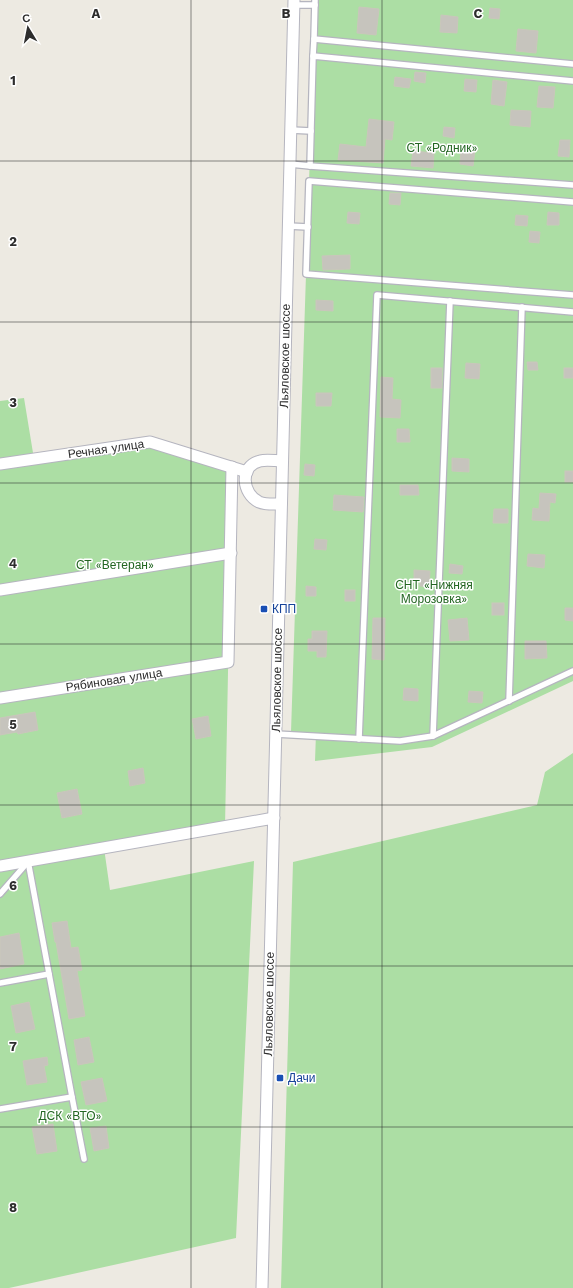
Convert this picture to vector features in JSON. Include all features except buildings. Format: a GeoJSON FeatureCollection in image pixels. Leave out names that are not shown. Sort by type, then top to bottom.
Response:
{"type":"FeatureCollection","features":[{"type":"Feature","properties":{"kind":"street","name":"Льяловское шоссе"},"geometry":{"type":"LineString","coordinates":[[262,1288],[294,2]]}},
{"type":"Feature","properties":{"kind":"street","name":"Речная улица"},"geometry":{"type":"LineString","coordinates":[[0,464],[150,442],[247,472]]}},
{"type":"Feature","properties":{"kind":"street"},"geometry":{"type":"LineString","coordinates":[[281,504],[265,504],[253,498],[246,488],[245,481],[247,472],[253,464],[260,461],[282,461]]}},
{"type":"Feature","properties":{"kind":"street"},"geometry":{"type":"LineString","coordinates":[[0,590],[230,553],[232,467]]}},
{"type":"Feature","properties":{"kind":"street","name":"Рябиновая улица"},"geometry":{"type":"LineString","coordinates":[[0,698],[228,662],[230,553]]}},
{"type":"Feature","properties":{"kind":"street"},"geometry":{"type":"LineString","coordinates":[[0,866],[274,818]]}},
{"type":"Feature","properties":{"kind":"lane"},"geometry":{"type":"LineString","coordinates":[[294,2],[315,3],[310,166]]}},
{"type":"Feature","properties":{"kind":"lane"},"geometry":{"type":"LineString","coordinates":[[314,39],[573,64]]}},
{"type":"Feature","properties":{"kind":"lane"},"geometry":{"type":"LineString","coordinates":[[313,56],[573,81]]}},
{"type":"Feature","properties":{"kind":"lane"},"geometry":{"type":"LineString","coordinates":[[291,130],[311,131]]}},
{"type":"Feature","properties":{"kind":"lane"},"geometry":{"type":"LineString","coordinates":[[290,164],[573,185]]}},
{"type":"Feature","properties":{"kind":"lane"},"geometry":{"type":"LineString","coordinates":[[573,202],[309,181],[306,274],[573,295]]}},
{"type":"Feature","properties":{"kind":"lane"},"geometry":{"type":"LineString","coordinates":[[288,226],[308,227]]}},
{"type":"Feature","properties":{"kind":"lane"},"geometry":{"type":"LineString","coordinates":[[359,739],[377,295],[573,312]]}},
{"type":"Feature","properties":{"kind":"lane"},"geometry":{"type":"LineString","coordinates":[[433,736],[450,301]]}},
{"type":"Feature","properties":{"kind":"lane"},"geometry":{"type":"LineString","coordinates":[[509,702],[522,307]]}},
{"type":"Feature","properties":{"kind":"lane"},"geometry":{"type":"LineString","coordinates":[[276,734],[400,741],[433,736],[573,672]]}},
{"type":"Feature","properties":{"kind":"lane"},"geometry":{"type":"LineString","coordinates":[[0,894],[28,861]]}},
{"type":"Feature","properties":{"kind":"lane"},"geometry":{"type":"LineString","coordinates":[[28,861],[84,1160]]}},
{"type":"Feature","properties":{"kind":"lane"},"geometry":{"type":"LineString","coordinates":[[0,983],[49,974]]}},
{"type":"Feature","properties":{"kind":"lane"},"geometry":{"type":"LineString","coordinates":[[0,1109],[72,1097]]}},
{"type":"Feature","properties":{"kind":"green space","name":"СНТ «Нижняя Морозовка»"},"geometry":{"type":"Polygon","coordinates":[[[315,0],[573,0],[573,681],[432,747],[315,761],[316,733],[291,732],[315,0]]]}},
{"type":"Feature","properties":{"kind":"green space"},"geometry":{"type":"Polygon","coordinates":[[[24,398],[34,459],[150,442],[232,467],[225,827],[104,848],[110,890],[254,861],[236,1238],[9,1288],[0,1288],[0,401],[24,398]]]}},
{"type":"Feature","properties":{"kind":"green space"},"geometry":{"type":"Polygon","coordinates":[[[573,753],[573,1288],[281,1288],[293,862],[537,805],[545,772],[573,753]]]}},
{"type":"Feature","properties":{"kind":"place","name":"КПП"},"geometry":{"type":"Point","coordinates":[264,609]}},
{"type":"Feature","properties":{"kind":"place","name":"Дачи"},"geometry":{"type":"Point","coordinates":[280,1078]}},
{"type":"Feature","properties":{"kind":"park label","name":"СТ «Родник»"},"geometry":{"type":"Point","coordinates":[442,148]}},
{"type":"Feature","properties":{"kind":"park label","name":"СТ «Ветеран»"},"geometry":{"type":"Point","coordinates":[115,565]}},
{"type":"Feature","properties":{"kind":"park label","name":"ДСК «ВТО»"},"geometry":{"type":"Point","coordinates":[70,1116]}}]}
